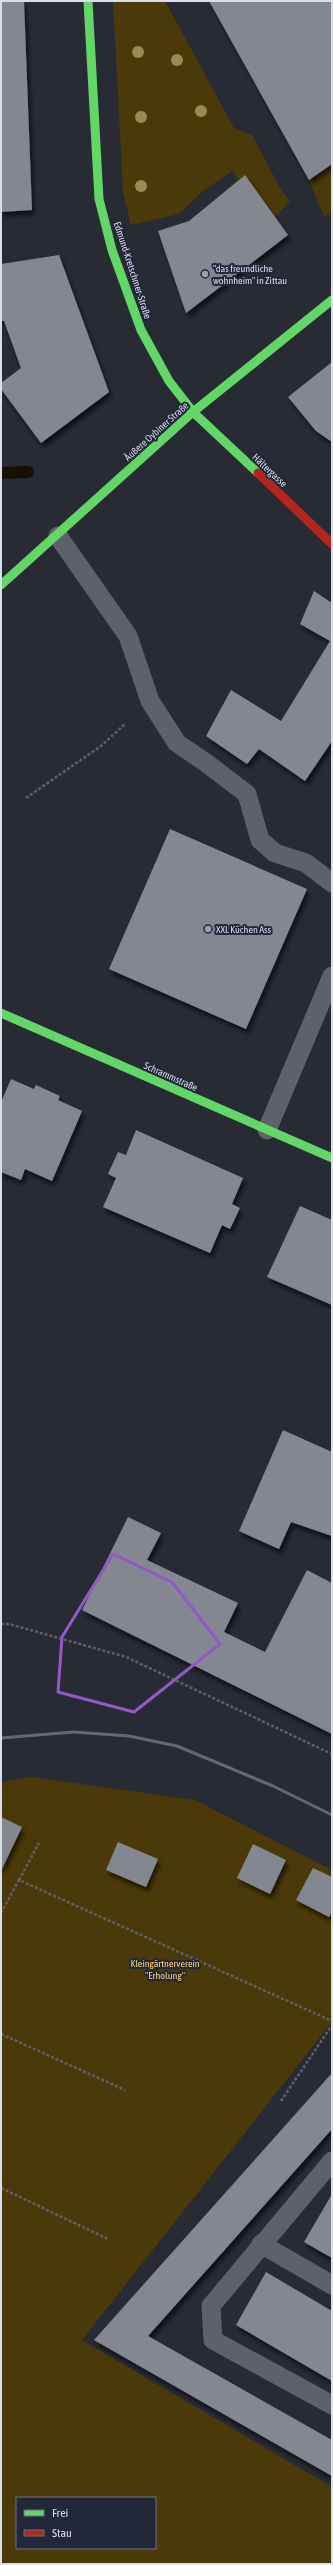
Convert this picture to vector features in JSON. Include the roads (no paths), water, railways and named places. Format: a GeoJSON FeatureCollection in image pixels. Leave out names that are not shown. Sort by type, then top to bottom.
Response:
{"type":"FeatureCollection","features":[{"type":"Feature","properties":{"kind":"street","name":"Edmund-Kretschmer-Straße"},"geometry":{"type":"LineString","coordinates":[[88,1],[99,199],[112,250],[141,330],[169,381],[193,412]]}},
{"type":"Feature","properties":{"kind":"street","name":"Äußere Oybiner Straße"},"geometry":{"type":"LineString","coordinates":[[1,585],[58,536],[193,412],[332,300]]}},
{"type":"Feature","properties":{"kind":"street","name":"Hältergasse"},"geometry":{"type":"LineString","coordinates":[[193,412],[332,544]]}},
{"type":"Feature","properties":{"kind":"street","name":"Schrammstraße"},"geometry":{"type":"LineString","coordinates":[[1,1013],[332,1158]]}},
{"type":"Feature","properties":{"kind":"lane"},"geometry":{"type":"LineString","coordinates":[[58,536],[128,636],[150,701],[177,743],[247,794],[260,840],[274,853],[306,863],[332,883]]}},
{"type":"Feature","properties":{"kind":"lane"},"geometry":{"type":"LineString","coordinates":[[267,1130],[332,976]]}},
{"type":"Feature","properties":{"kind":"lane"},"geometry":{"type":"LineString","coordinates":[[331,2164],[261,2244],[211,2306],[213,2340],[332,2405]]}},
{"type":"Feature","properties":{"kind":"lane"},"geometry":{"type":"LineString","coordinates":[[261,2244],[332,2285]]}},
{"type":"Feature","properties":{"kind":"waterway"},"geometry":{"type":"LineString","coordinates":[[1,473],[28,472]]}},
{"type":"Feature","properties":{"kind":"railway"},"geometry":{"type":"LineString","coordinates":[[1,1738],[74,1732],[129,1736],[177,1746],[273,1786],[332,1815]]}},
{"type":"Feature","properties":{"kind":"place","name":"\"das freundliche wohnheim\" in Zittau"},"geometry":{"type":"Point","coordinates":[205,274]}},
{"type":"Feature","properties":{"kind":"place","name":"XXL Küchen Ass"},"geometry":{"type":"Point","coordinates":[208,929]}},
{"type":"Feature","properties":{"kind":"park label","name":"Kleingärtnerverein \"Erholung\""},"geometry":{"type":"Point","coordinates":[165,1968]}}]}
